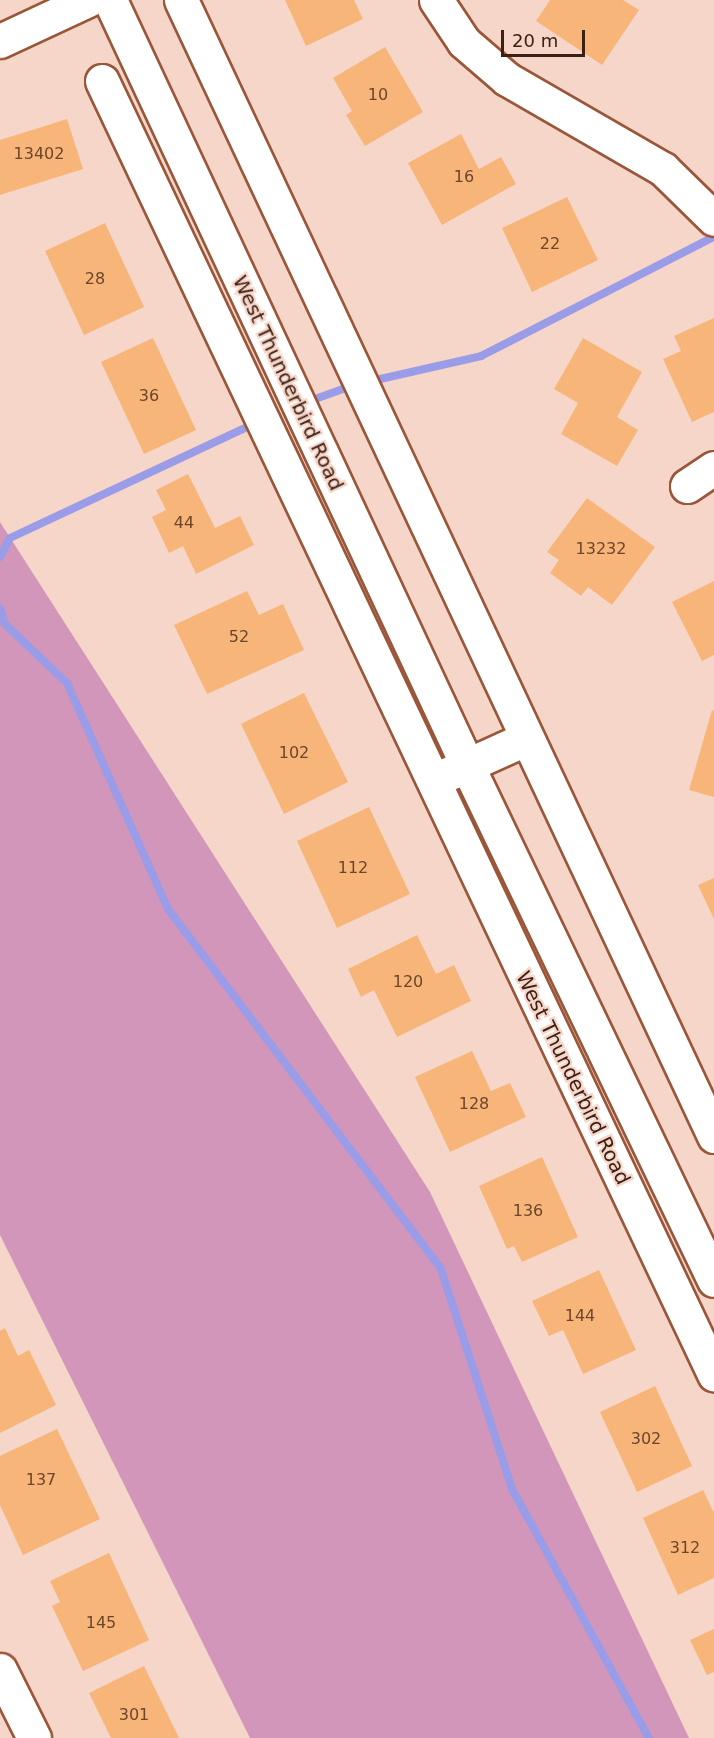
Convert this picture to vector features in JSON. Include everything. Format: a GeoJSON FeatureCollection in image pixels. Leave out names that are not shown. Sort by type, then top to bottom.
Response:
{"type":"FeatureCollection","features":[{"type":"Feature","properties":{"kind":"main road"},"geometry":{"type":"LineString","coordinates":[[0,41],[88,0]]}},
{"type":"Feature","properties":{"kind":"main road","name":"West Thunderbird Road"},"geometry":{"type":"LineString","coordinates":[[110,0],[467,765],[714,1280]]}},
{"type":"Feature","properties":{"kind":"main road"},"geometry":{"type":"LineString","coordinates":[[181,0],[525,739],[714,1136]]}},
{"type":"Feature","properties":{"kind":"main road"},"geometry":{"type":"LineString","coordinates":[[436,0],[464,42],[507,78],[663,169],[714,219]]}},
{"type":"Feature","properties":{"kind":"main road","name":"West Thunderbird Road"},"geometry":{"type":"LineString","coordinates":[[102,81],[431,782],[714,1374]]}},
{"type":"Feature","properties":{"kind":"main road"},"geometry":{"type":"LineString","coordinates":[[687,486],[714,468]]}},
{"type":"Feature","properties":{"kind":"main road"},"geometry":{"type":"LineString","coordinates":[[431,782],[525,739]]}},
{"type":"Feature","properties":{"kind":"main road"},"geometry":{"type":"LineString","coordinates":[[0,1670],[34,1738]]}},
{"type":"Feature","properties":{"kind":"shaded area"},"geometry":{"type":"Polygon","coordinates":[[[0,522],[430,1192],[689,1738],[250,1738],[0,1235],[0,522]]]}},
{"type":"Feature","properties":{"kind":"building"},"geometry":{"type":"Polygon","coordinates":[[[285,0],[354,0],[363,19],[306,46],[285,0]]]}},
{"type":"Feature","properties":{"kind":"building"},"geometry":{"type":"Polygon","coordinates":[[[550,0],[623,0],[639,10],[602,65],[536,21],[550,0]]]}},
{"type":"Feature","properties":{"kind":"building"},"geometry":{"type":"Polygon","coordinates":[[[385,47],[423,112],[365,146],[346,115],[352,111],[333,78],[385,47]]]}},
{"type":"Feature","properties":{"kind":"building"},"geometry":{"type":"Polygon","coordinates":[[[67,119],[83,169],[0,195],[0,140],[67,119]]]}},
{"type":"Feature","properties":{"kind":"building"},"geometry":{"type":"Polygon","coordinates":[[[461,134],[479,169],[501,157],[516,184],[442,225],[408,163],[461,134]]]}},
{"type":"Feature","properties":{"kind":"building"},"geometry":{"type":"Polygon","coordinates":[[[567,197],[598,260],[532,292],[502,228],[567,197]]]}},
{"type":"Feature","properties":{"kind":"building"},"geometry":{"type":"Polygon","coordinates":[[[105,223],[144,307],[84,335],[45,251],[105,223]]]}},
{"type":"Feature","properties":{"kind":"building"},"geometry":{"type":"Polygon","coordinates":[[[714,318],[714,412],[692,422],[663,359],[681,351],[674,336],[714,318]]]}},
{"type":"Feature","properties":{"kind":"building"},"geometry":{"type":"Polygon","coordinates":[[[153,338],[196,430],[144,454],[101,362],[153,338]]]}},
{"type":"Feature","properties":{"kind":"building"},"geometry":{"type":"Polygon","coordinates":[[[583,338],[642,372],[617,417],[638,430],[617,466],[561,434],[578,403],[554,389],[583,338]]]}},
{"type":"Feature","properties":{"kind":"building"},"geometry":{"type":"Polygon","coordinates":[[[188,474],[215,528],[240,516],[254,545],[196,574],[183,546],[169,553],[152,517],[166,510],[156,490],[188,474]]]}},
{"type":"Feature","properties":{"kind":"building"},"geometry":{"type":"Polygon","coordinates":[[[587,498],[655,547],[612,605],[588,587],[581,596],[550,573],[559,560],[547,552],[587,498]]]}},
{"type":"Feature","properties":{"kind":"building"},"geometry":{"type":"Polygon","coordinates":[[[714,581],[714,655],[702,661],[672,602],[714,581]]]}},
{"type":"Feature","properties":{"kind":"building"},"geometry":{"type":"Polygon","coordinates":[[[247,591],[259,615],[283,604],[304,650],[207,694],[174,625],[247,591]]]}},
{"type":"Feature","properties":{"kind":"building"},"geometry":{"type":"Polygon","coordinates":[[[304,693],[348,782],[284,814],[241,724],[304,693]]]}},
{"type":"Feature","properties":{"kind":"building"},"geometry":{"type":"Polygon","coordinates":[[[712,710],[714,711],[714,797],[689,790],[712,710]]]}},
{"type":"Feature","properties":{"kind":"building"},"geometry":{"type":"Polygon","coordinates":[[[369,807],[410,894],[337,928],[297,841],[369,807]]]}},
{"type":"Feature","properties":{"kind":"building"},"geometry":{"type":"Polygon","coordinates":[[[714,878],[714,919],[698,885],[714,878]]]}},
{"type":"Feature","properties":{"kind":"building"},"geometry":{"type":"Polygon","coordinates":[[[417,935],[436,974],[454,965],[471,1001],[397,1037],[374,990],[361,997],[348,969],[417,935]]]}},
{"type":"Feature","properties":{"kind":"building"},"geometry":{"type":"Polygon","coordinates":[[[472,1051],[491,1091],[510,1083],[526,1117],[450,1152],[415,1077],[472,1051]]]}},
{"type":"Feature","properties":{"kind":"building"},"geometry":{"type":"Polygon","coordinates":[[[542,1157],[578,1237],[522,1262],[514,1246],[507,1249],[479,1186],[542,1157]]]}},
{"type":"Feature","properties":{"kind":"building"},"geometry":{"type":"Polygon","coordinates":[[[599,1270],[636,1350],[583,1374],[563,1330],[549,1336],[532,1301],[599,1270]]]}},
{"type":"Feature","properties":{"kind":"building"},"geometry":{"type":"Polygon","coordinates":[[[5,1328],[18,1356],[29,1350],[56,1405],[0,1433],[0,1331],[5,1328]]]}},
{"type":"Feature","properties":{"kind":"building"},"geometry":{"type":"Polygon","coordinates":[[[655,1386],[692,1466],[637,1492],[600,1412],[655,1386]]]}},
{"type":"Feature","properties":{"kind":"building"},"geometry":{"type":"Polygon","coordinates":[[[57,1429],[100,1519],[23,1555],[0,1505],[0,1456],[57,1429]]]}},
{"type":"Feature","properties":{"kind":"building"},"geometry":{"type":"Polygon","coordinates":[[[703,1490],[714,1513],[714,1578],[678,1595],[643,1518],[703,1490]]]}},
{"type":"Feature","properties":{"kind":"building"},"geometry":{"type":"Polygon","coordinates":[[[109,1553],[149,1640],[83,1671],[52,1606],[60,1602],[50,1581],[109,1553]]]}},
{"type":"Feature","properties":{"kind":"building"},"geometry":{"type":"Polygon","coordinates":[[[714,1629],[714,1672],[707,1675],[690,1640],[714,1629]]]}},
{"type":"Feature","properties":{"kind":"building"},"geometry":{"type":"Polygon","coordinates":[[[144,1666],[179,1738],[111,1738],[89,1693],[144,1666]]]}},
{"type":"Feature","properties":{"kind":"waterway"},"geometry":{"type":"LineString","coordinates":[[367,382],[481,356],[714,237]]}},
{"type":"Feature","properties":{"kind":"waterway"},"geometry":{"type":"LineString","coordinates":[[304,403],[354,385]]}},
{"type":"Feature","properties":{"kind":"waterway"},"geometry":{"type":"LineString","coordinates":[[0,557],[10,538],[256,423]]}},
{"type":"Feature","properties":{"kind":"waterway"},"geometry":{"type":"LineString","coordinates":[[0,608],[5,624],[67,683],[168,909],[441,1269],[512,1489],[649,1738]]}}]}
